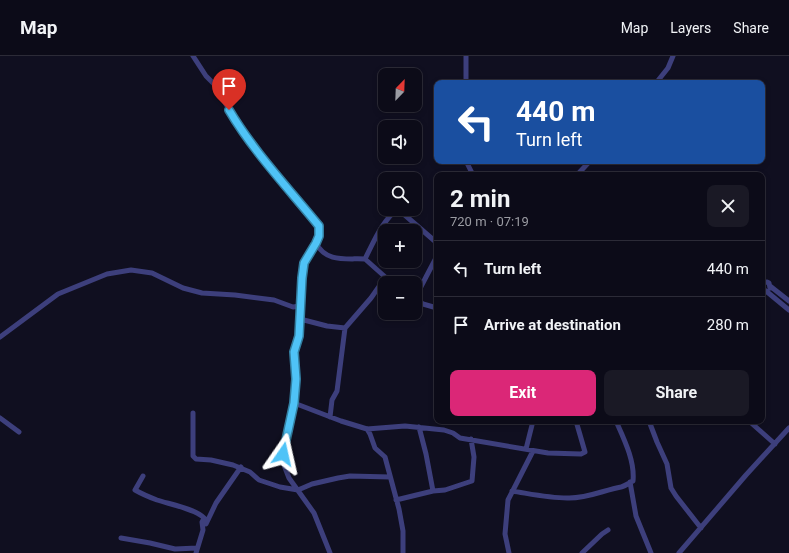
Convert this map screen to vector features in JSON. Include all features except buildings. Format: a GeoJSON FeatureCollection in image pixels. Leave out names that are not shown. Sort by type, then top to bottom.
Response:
{"type":"FeatureCollection","features":[{"type":"Feature","properties":{"kind":"street"},"geometry":{"type":"LineString","coordinates":[[193,56],[206,76],[214,84],[237,123],[319,226],[319,236],[304,263],[299,336],[294,352],[296,379],[294,403],[283,454],[284,465],[289,478],[314,513],[330,553]]}},
{"type":"Feature","properties":{"kind":"street"},"geometry":{"type":"LineString","coordinates":[[466,56],[466,80]]}},
{"type":"Feature","properties":{"kind":"street"},"geometry":{"type":"LineString","coordinates":[[658,80],[668,68],[673,56]]}},
{"type":"Feature","properties":{"kind":"street"},"geometry":{"type":"LineString","coordinates":[[580,172],[587,164]]}},
{"type":"Feature","properties":{"kind":"street"},"geometry":{"type":"LineString","coordinates":[[365,259],[375,239],[391,216]]}},
{"type":"Feature","properties":{"kind":"street"},"geometry":{"type":"LineString","coordinates":[[406,216],[434,240]]}},
{"type":"Feature","properties":{"kind":"street"},"geometry":{"type":"LineString","coordinates":[[316,243],[320,250],[330,256],[345,259],[365,259],[383,276]]}},
{"type":"Feature","properties":{"kind":"street"},"geometry":{"type":"LineString","coordinates":[[422,285],[434,262]]}},
{"type":"Feature","properties":{"kind":"street"},"geometry":{"type":"LineString","coordinates":[[0,337],[58,294],[107,274],[131,270],[152,273],[183,288],[202,294],[235,295],[274,300],[293,306],[300,306]]}},
{"type":"Feature","properties":{"kind":"street"},"geometry":{"type":"LineString","coordinates":[[765,282],[767,282],[789,301]]}},
{"type":"Feature","properties":{"kind":"street"},"geometry":{"type":"LineString","coordinates":[[765,289],[770,288],[770,286]]}},
{"type":"Feature","properties":{"kind":"street"},"geometry":{"type":"LineString","coordinates":[[330,417],[332,400],[337,391],[345,328],[378,287]]}},
{"type":"Feature","properties":{"kind":"street"},"geometry":{"type":"LineString","coordinates":[[765,292],[789,310]]}},
{"type":"Feature","properties":{"kind":"street"},"geometry":{"type":"LineString","coordinates":[[422,303],[434,307]]}},
{"type":"Feature","properties":{"kind":"street"},"geometry":{"type":"LineString","coordinates":[[300,319],[327,326],[345,328]]}},
{"type":"Feature","properties":{"kind":"street"},"geometry":{"type":"LineString","coordinates":[[294,403],[367,429],[405,426],[444,430],[453,433],[460,438],[548,453],[581,454],[585,452],[577,424]]}},
{"type":"Feature","properties":{"kind":"street"},"geometry":{"type":"LineString","coordinates":[[193,413],[193,456],[196,459],[211,460],[241,467],[250,472],[259,480],[280,487],[298,490],[312,484],[350,476],[390,477]]}},
{"type":"Feature","properties":{"kind":"street"},"geometry":{"type":"LineString","coordinates":[[0,418],[19,432]]}},
{"type":"Feature","properties":{"kind":"street"},"geometry":{"type":"LineString","coordinates":[[526,450],[532,424]]}},
{"type":"Feature","properties":{"kind":"street"},"geometry":{"type":"LineString","coordinates":[[512,491],[547,497],[585,497],[609,489],[621,487],[633,481],[632,467],[628,451],[617,424]]}},
{"type":"Feature","properties":{"kind":"street"},"geometry":{"type":"LineString","coordinates":[[650,424],[667,464],[671,488],[701,528]]}},
{"type":"Feature","properties":{"kind":"street"},"geometry":{"type":"LineString","coordinates":[[752,424],[775,444]]}},
{"type":"Feature","properties":{"kind":"street"},"geometry":{"type":"LineString","coordinates":[[419,427],[433,491]]}},
{"type":"Feature","properties":{"kind":"street"},"geometry":{"type":"LineString","coordinates":[[680,553],[746,475],[789,428]]}},
{"type":"Feature","properties":{"kind":"street"},"geometry":{"type":"LineString","coordinates":[[367,429],[375,448],[384,457],[390,477],[399,509],[403,531],[403,553]]}},
{"type":"Feature","properties":{"kind":"street"},"geometry":{"type":"LineString","coordinates":[[396,500],[433,491],[445,490],[472,481],[474,457],[471,439]]}},
{"type":"Feature","properties":{"kind":"street"},"geometry":{"type":"LineString","coordinates":[[509,553],[505,534],[508,500],[533,451]]}},
{"type":"Feature","properties":{"kind":"street"},"geometry":{"type":"LineString","coordinates":[[143,476],[135,490],[158,501],[202,516],[206,524],[216,504],[241,467]]}},
{"type":"Feature","properties":{"kind":"street"},"geometry":{"type":"LineString","coordinates":[[630,482],[636,516],[652,553]]}},
{"type":"Feature","properties":{"kind":"street"},"geometry":{"type":"LineString","coordinates":[[121,538],[175,549],[196,551],[203,530],[202,522],[204,518]]}},
{"type":"Feature","properties":{"kind":"street"},"geometry":{"type":"LineString","coordinates":[[582,553],[608,530]]}},
{"type":"Feature","properties":{"kind":"route"},"geometry":{"type":"LineString","coordinates":[[229,110],[237,123],[270,166],[319,226],[319,236],[304,263],[299,336],[294,352],[296,379],[294,403],[283,454]]}}]}
